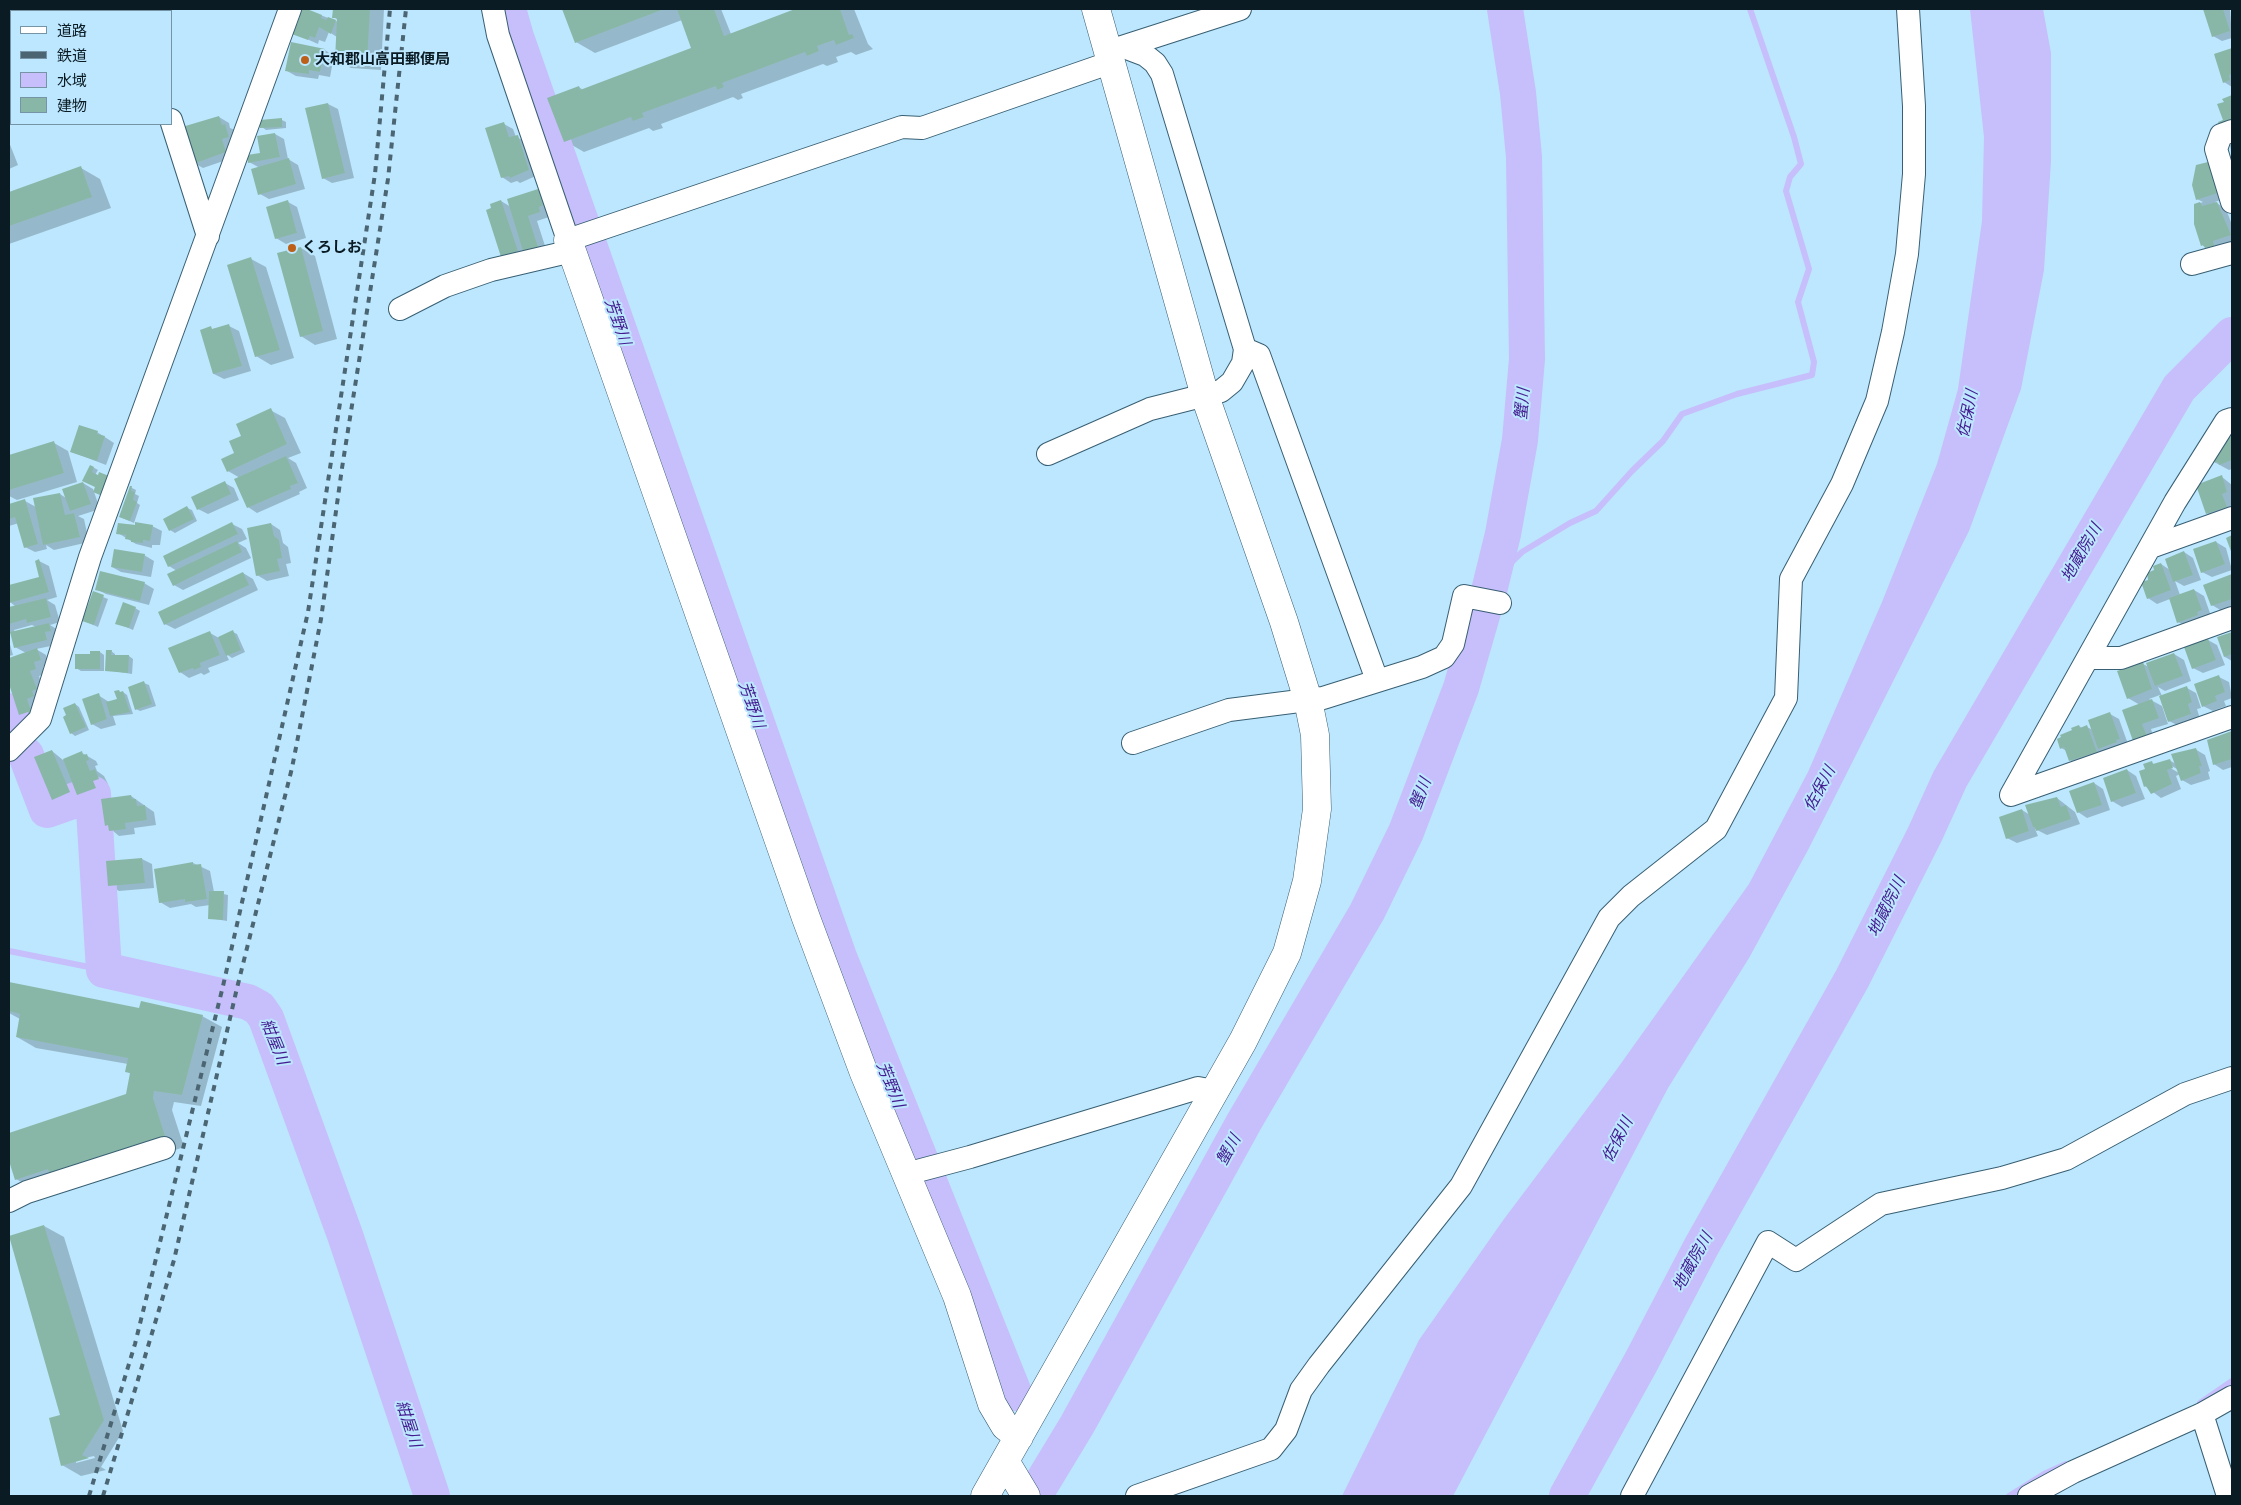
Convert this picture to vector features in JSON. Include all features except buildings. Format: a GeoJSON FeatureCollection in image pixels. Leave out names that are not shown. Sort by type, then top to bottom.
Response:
{"type":"FeatureCollection","features":[{"type":"Feature","properties":{"kind":"street"},"geometry":{"type":"LineString","coordinates":[[9,750],[40,719],[90,557],[290,9]]}},
{"type":"Feature","properties":{"kind":"street"},"geometry":{"type":"LineString","coordinates":[[493,9],[498,35],[570,246],[803,908],[864,1073],[957,1296],[992,1404],[1004,1426],[1019,1437]]}},
{"type":"Feature","properties":{"kind":"street"},"geometry":{"type":"LineString","coordinates":[[984,1496],[1243,1042],[1287,954],[1307,881],[1317,809],[1315,736],[1308,700],[1284,622],[1205,396],[1115,53],[1096,9]]}},
{"type":"Feature","properties":{"kind":"street"},"geometry":{"type":"LineString","coordinates":[[400,309],[445,286],[570,246],[595,231],[902,127],[922,128],[1115,53],[1240,9]]}},
{"type":"Feature","properties":{"kind":"street"},"geometry":{"type":"LineString","coordinates":[[1137,1496],[1271,1449],[1286,1430],[1302,1390],[1319,1365],[1461,1186],[1609,918],[1631,896],[1716,829],[1786,698],[1791,580],[1842,484],[1877,401],[1893,332],[1907,254],[1914,174],[1914,106],[1908,9]]}},
{"type":"Feature","properties":{"kind":"street"},"geometry":{"type":"LineString","coordinates":[[1048,454],[1150,409],[1221,391],[1232,382],[1243,362],[1245,349],[1162,74],[1155,63],[1145,54],[1115,53]]}},
{"type":"Feature","properties":{"kind":"street"},"geometry":{"type":"LineString","coordinates":[[172,123],[208,236]]}},
{"type":"Feature","properties":{"kind":"street"},"geometry":{"type":"LineString","coordinates":[[2232,131],[2220,135],[2216,149],[2232,202]]}},
{"type":"Feature","properties":{"kind":"street"},"geometry":{"type":"LineString","coordinates":[[2192,264],[2232,253]]}},
{"type":"Feature","properties":{"kind":"street"},"geometry":{"type":"LineString","coordinates":[[1245,349],[1258,355],[1377,680]]}},
{"type":"Feature","properties":{"kind":"street"},"geometry":{"type":"LineString","coordinates":[[2232,419],[2226,421],[2175,502],[2011,795],[2232,717]]}},
{"type":"Feature","properties":{"kind":"street"},"geometry":{"type":"LineString","coordinates":[[2151,547],[2232,518]]}},
{"type":"Feature","properties":{"kind":"street"},"geometry":{"type":"LineString","coordinates":[[1133,743],[1229,710],[1323,698],[1422,667],[1444,657],[1452,644],[1464,596],[1500,602]]}},
{"type":"Feature","properties":{"kind":"street"},"geometry":{"type":"LineString","coordinates":[[2089,658],[2121,658],[2232,618]]}},
{"type":"Feature","properties":{"kind":"street"},"geometry":{"type":"LineString","coordinates":[[1632,1496],[1768,1242],[1796,1260],[1881,1204],[2002,1178],[2066,1159],[2185,1094],[2232,1078]]}},
{"type":"Feature","properties":{"kind":"street"},"geometry":{"type":"LineString","coordinates":[[906,1174],[1198,1088],[1214,1092]]}},
{"type":"Feature","properties":{"kind":"street"},"geometry":{"type":"LineString","coordinates":[[9,1201],[27,1192],[164,1148]]}},
{"type":"Feature","properties":{"kind":"street"},"geometry":{"type":"LineString","coordinates":[[2029,1496],[2073,1472],[2202,1414],[2232,1397]]}},
{"type":"Feature","properties":{"kind":"street"},"geometry":{"type":"LineString","coordinates":[[2202,1414],[2228,1496]]}},
{"type":"Feature","properties":{"kind":"street"},"geometry":{"type":"LineString","coordinates":[[1005,1461],[1024,1490]]}},
{"type":"Feature","properties":{"kind":"water","name":"佐保川"},"geometry":{"type":"Polygon","coordinates":[[[1970,9],[2043,9],[2051,53],[2051,161],[2044,270],[2021,389],[1969,531],[1808,850],[1749,958],[1668,1088],[1453,1496],[1342,1496],[1419,1340],[1504,1219],[1617,1069],[1749,884],[1808,772],[1882,602],[1937,464],[1958,389],[1982,221],[1984,137],[1970,9]]]}},
{"type":"Feature","properties":{"kind":"waterway","name":"芳野川"},"geometry":{"type":"LineString","coordinates":[[508,9],[516,37],[839,957],[1014,1393]]}},
{"type":"Feature","properties":{"kind":"waterway","name":"蟹川"},"geometry":{"type":"LineString","coordinates":[[1034,1496],[1077,1425],[1244,1122],[1367,912],[1406,832],[1461,688],[1503,534],[1520,440],[1527,359],[1524,157],[1518,93],[1505,9]]}},
{"type":"Feature","properties":{"kind":"waterway"},"geometry":{"type":"LineString","coordinates":[[1492,581],[1522,552],[1570,523],[1596,511],[1632,471],[1663,441],[1682,414],[1737,394],[1812,375],[1814,362],[1798,302],[1809,269],[1786,191],[1790,177],[1801,164],[1794,137],[1750,9]]}},
{"type":"Feature","properties":{"kind":"waterway","name":"地蔵院川"},"geometry":{"type":"LineString","coordinates":[[1567,1496],[1641,1362],[1701,1247],[1852,979],[1925,834],[1950,779],[2179,388],[2232,335]]}},
{"type":"Feature","properties":{"kind":"waterway","name":"紺屋川"},"geometry":{"type":"LineString","coordinates":[[9,711],[14,730]]}},
{"type":"Feature","properties":{"kind":"waterway","name":"紺屋川"},"geometry":{"type":"LineString","coordinates":[[26,755],[47,810],[93,794],[104,970],[248,1002],[259,1008],[266,1018],[345,1235],[432,1496]]}},
{"type":"Feature","properties":{"kind":"waterway"},"geometry":{"type":"LineString","coordinates":[[9,951],[104,970]]}},
{"type":"Feature","properties":{"kind":"waterway"},"geometry":{"type":"LineString","coordinates":[[2200,1403],[2232,1381]]}},
{"type":"Feature","properties":{"kind":"waterway"},"geometry":{"type":"LineString","coordinates":[[2009,1496],[2044,1474],[2066,1464]]}},
{"type":"Feature","properties":{"kind":"railway"},"geometry":{"type":"LineString","coordinates":[[89,1496],[135,1344],[223,986],[308,612],[375,174],[390,9]]}},
{"type":"Feature","properties":{"kind":"railway"},"geometry":{"type":"LineString","coordinates":[[103,1496],[174,1260],[237,988],[292,768],[321,619],[342,468],[388,179],[406,9]]}},
{"type":"Feature","properties":{"kind":"place","name":"大和郡山高田郵便局"},"geometry":{"type":"Point","coordinates":[305,60]}},
{"type":"Feature","properties":{"kind":"place","name":"くろしお"},"geometry":{"type":"Point","coordinates":[292,248]}}]}
